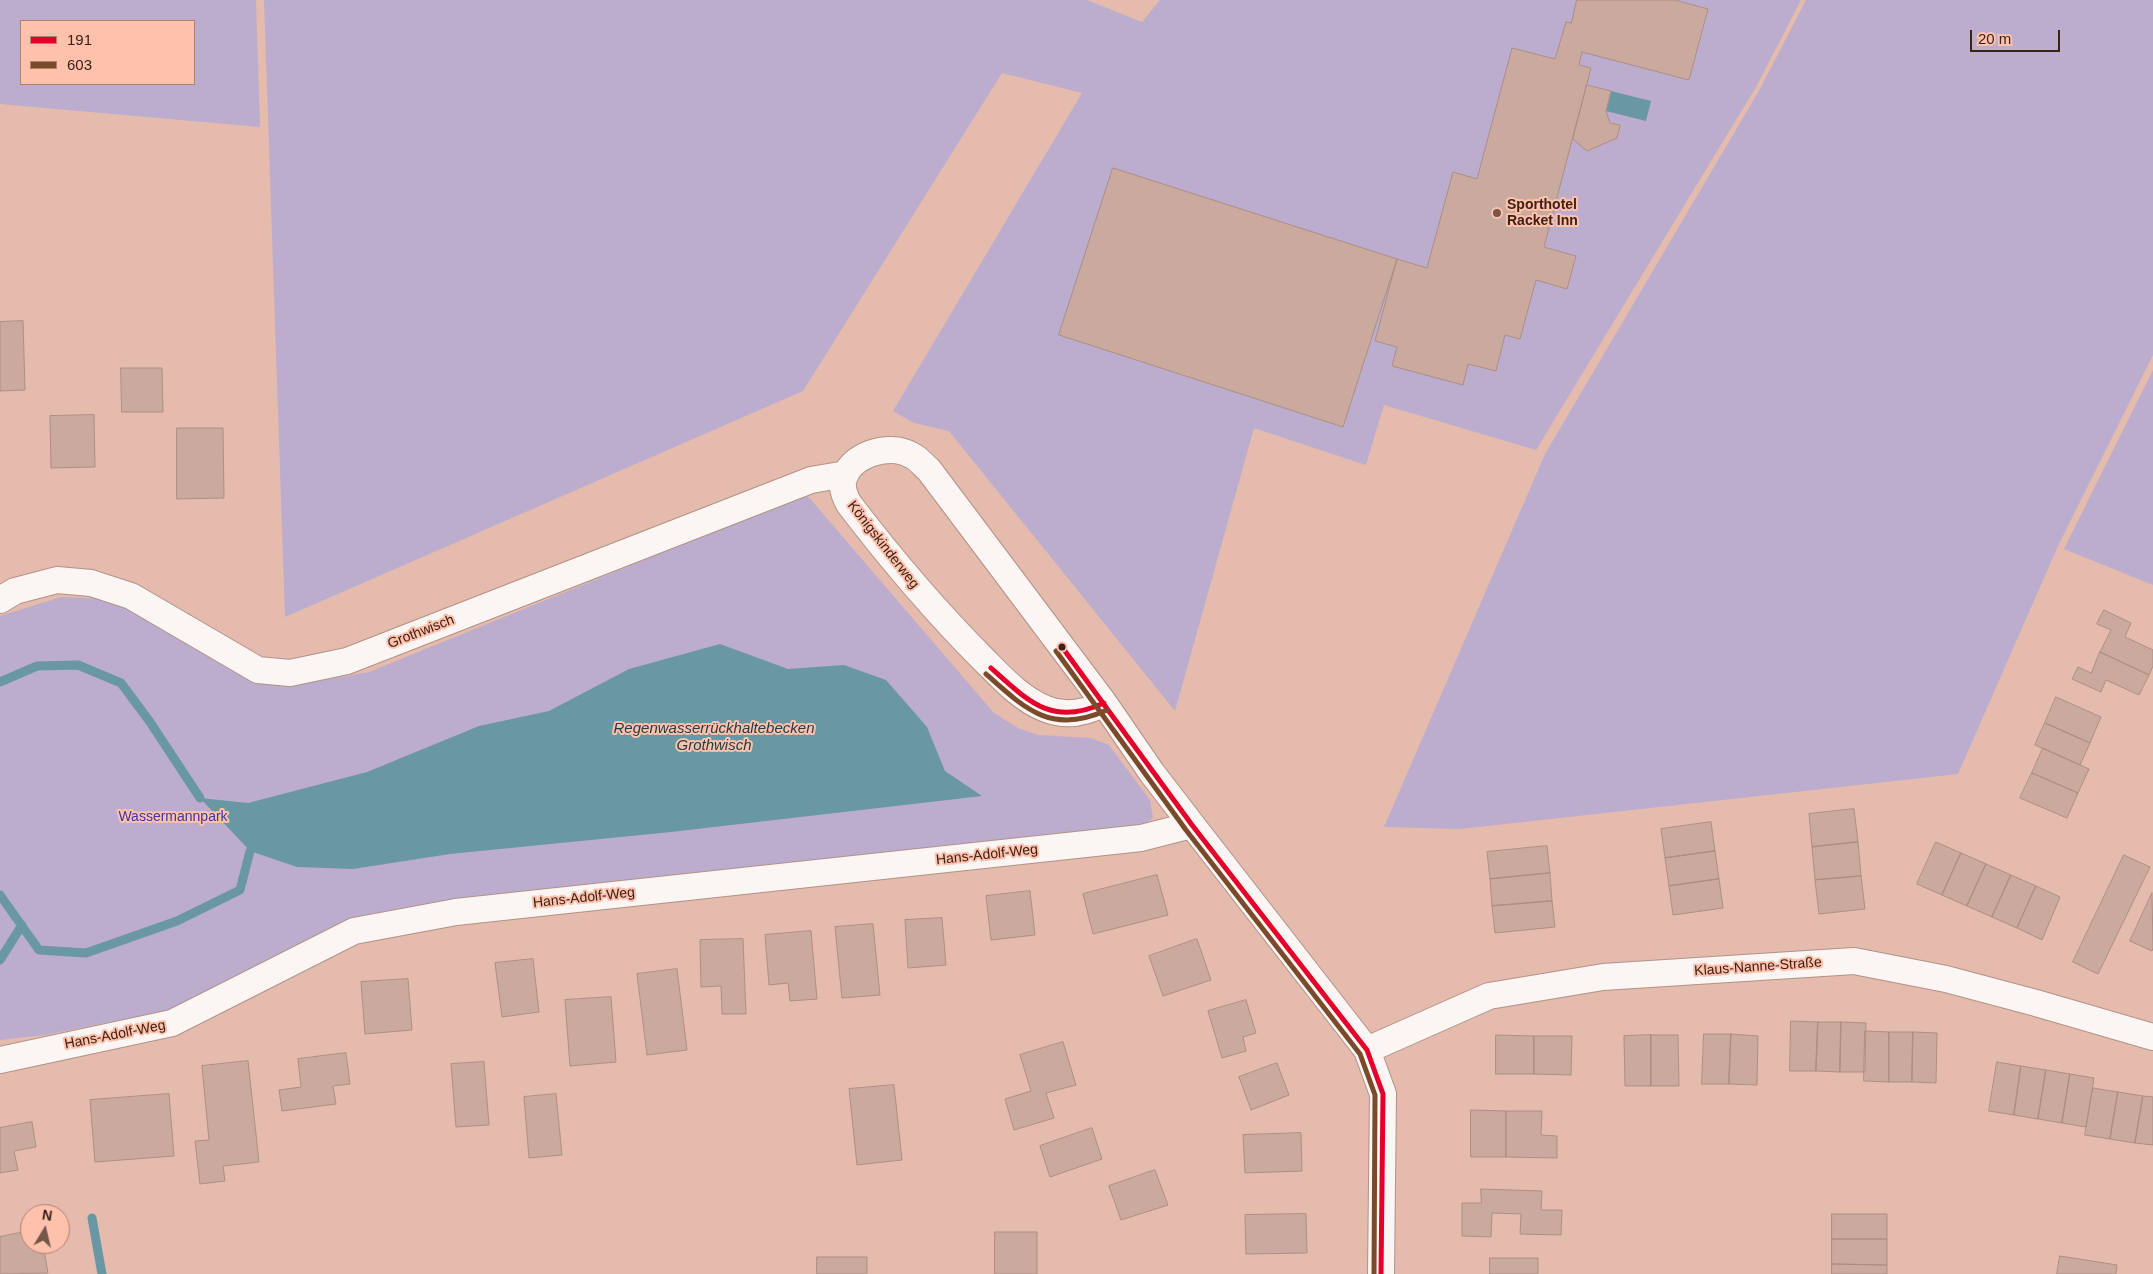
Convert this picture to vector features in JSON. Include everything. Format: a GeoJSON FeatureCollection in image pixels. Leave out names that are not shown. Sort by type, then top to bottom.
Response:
{"type":"FeatureCollection","features":[{"type":"Feature","properties":{"kind":"street"},"geometry":{"type":"LineString","coordinates":[[846,474],[858,460],[884,450],[902,451],[920,461],[1104,703],[1152,773],[1367,1050],[1383,1094],[1381,1274]]}},
{"type":"Feature","properties":{"kind":"street","name":"Grothwisch"},"geometry":{"type":"LineString","coordinates":[[0,600],[16,591],[57,580],[91,583],[131,596],[258,670],[290,673],[347,661],[811,480],[846,474]]}},
{"type":"Feature","properties":{"kind":"street","name":"Königskinderweg"},"geometry":{"type":"LineString","coordinates":[[846,474],[842,483],[848,504],[870,533],[942,619],[1012,687],[1030,702],[1047,710],[1067,714],[1094,709],[1104,703]]}},
{"type":"Feature","properties":{"kind":"street","name":"Hans-Adolf-Weg"},"geometry":{"type":"LineString","coordinates":[[0,1060],[172,1023],[354,931],[456,912],[1140,838],[1192,825]]}},
{"type":"Feature","properties":{"kind":"street","name":"Klaus-Nanne-Straße"},"geometry":{"type":"LineString","coordinates":[[1367,1050],[1489,996],[1603,977],[1854,961],[1967,984],[2153,1037]]}},
{"type":"Feature","properties":{"kind":"green space"},"geometry":{"type":"Polygon","coordinates":[[[0,0],[256,0],[260,127],[0,104],[0,0]]]}},
{"type":"Feature","properties":{"kind":"green space"},"geometry":{"type":"Polygon","coordinates":[[[264,0],[1087,0],[1142,22],[1160,0],[1801,0],[1756,87],[1536,450],[1384,405],[1366,465],[1254,428],[1175,711],[949,431],[914,423],[893,411],[1082,93],[1002,73],[803,391],[285,617],[264,0]]]}},
{"type":"Feature","properties":{"kind":"green space"},"geometry":{"type":"Polygon","coordinates":[[[1806,0],[2153,0],[2153,355],[2058,546],[1958,774],[1460,829],[1384,827],[1545,454],[1760,89],[1806,0]]]}},
{"type":"Feature","properties":{"kind":"green space"},"geometry":{"type":"Polygon","coordinates":[[[2153,370],[2153,585],[2064,549],[2153,370]]]}},
{"type":"Feature","properties":{"kind":"green space","name":"Wassermannpark"},"geometry":{"type":"Polygon","coordinates":[[[806,494],[994,713],[1018,728],[1038,735],[1091,738],[1109,745],[1150,800],[1153,818],[1138,829],[694,873],[357,922],[165,1011],[45,1035],[0,1040],[0,616],[61,597],[113,599],[189,613],[265,671],[307,683],[369,672],[806,494]]]}},
{"type":"Feature","properties":{"kind":"water"},"geometry":{"type":"Polygon","coordinates":[[[1611,91],[1651,101],[1646,121],[1606,111],[1611,91]]]}},
{"type":"Feature","properties":{"kind":"water","name":"Regenwasserrückhaltebecken Grothwisch"},"geometry":{"type":"Polygon","coordinates":[[[720,644],[788,669],[844,665],[886,680],[927,727],[945,771],[982,796],[671,832],[450,854],[353,869],[297,867],[250,851],[200,798],[248,803],[367,772],[479,726],[549,711],[629,669],[720,644]]]}},
{"type":"Feature","properties":{"kind":"building","name":"Sporthotel Racket Inn"},"geometry":{"type":"Polygon","coordinates":[[[1577,0],[1675,0],[1708,9],[1689,80],[1582,52],[1579,65],[1591,68],[1544,247],[1576,256],[1567,289],[1536,280],[1520,339],[1505,335],[1496,371],[1468,364],[1463,385],[1392,366],[1397,347],[1375,341],[1397,259],[1427,268],[1453,172],[1477,179],[1512,48],[1555,59],[1566,22],[1571,23],[1577,0]]]}},
{"type":"Feature","properties":{"kind":"building"},"geometry":{"type":"Polygon","coordinates":[[[1587,85],[1611,91],[1606,111],[1610,123],[1620,125],[1617,138],[1587,151],[1573,139],[1587,85]]]}},
{"type":"Feature","properties":{"kind":"building"},"geometry":{"type":"Polygon","coordinates":[[[1113,168],[1397,259],[1343,427],[1059,335],[1113,168]]]}},
{"type":"Feature","properties":{"kind":"building"},"geometry":{"type":"Polygon","coordinates":[[[23,321],[25,390],[0,391],[0,322],[23,321]]]}},
{"type":"Feature","properties":{"kind":"building"},"geometry":{"type":"Polygon","coordinates":[[[121,368],[162,368],[163,412],[122,412],[121,368]]]}},
{"type":"Feature","properties":{"kind":"building"},"geometry":{"type":"Polygon","coordinates":[[[94,415],[95,467],[51,468],[50,416],[94,415]]]}},
{"type":"Feature","properties":{"kind":"building"},"geometry":{"type":"Polygon","coordinates":[[[177,428],[223,428],[224,498],[177,499],[177,428]]]}},
{"type":"Feature","properties":{"kind":"building"},"geometry":{"type":"Polygon","coordinates":[[[2104,610],[2131,623],[2125,637],[2153,650],[2153,666],[2149,675],[2100,652],[2111,630],[2097,624],[2104,610]]]}},
{"type":"Feature","properties":{"kind":"building"},"geometry":{"type":"Polygon","coordinates":[[[2100,652],[2149,675],[2139,695],[2106,680],[2101,692],[2072,679],[2078,667],[2091,673],[2100,652]]]}},
{"type":"Feature","properties":{"kind":"building"},"geometry":{"type":"Polygon","coordinates":[[[2056,697],[2101,717],[2090,743],[2045,723],[2056,697]]]}},
{"type":"Feature","properties":{"kind":"building"},"geometry":{"type":"Polygon","coordinates":[[[2045,723],[2090,743],[2080,765],[2035,745],[2045,723]]]}},
{"type":"Feature","properties":{"kind":"building"},"geometry":{"type":"Polygon","coordinates":[[[2043,748],[2089,769],[2078,793],[2032,773],[2043,748]]]}},
{"type":"Feature","properties":{"kind":"building"},"geometry":{"type":"Polygon","coordinates":[[[2032,773],[2078,793],[2067,818],[2020,798],[2032,773]]]}},
{"type":"Feature","properties":{"kind":"building"},"geometry":{"type":"Polygon","coordinates":[[[1854,809],[1858,842],[1812,847],[1809,814],[1854,809]]]}},
{"type":"Feature","properties":{"kind":"building"},"geometry":{"type":"Polygon","coordinates":[[[1711,822],[1715,851],[1665,858],[1661,829],[1711,822]]]}},
{"type":"Feature","properties":{"kind":"building"},"geometry":{"type":"Polygon","coordinates":[[[1858,842],[1861,876],[1815,880],[1812,847],[1858,842]]]}},
{"type":"Feature","properties":{"kind":"building"},"geometry":{"type":"Polygon","coordinates":[[[1936,842],[1961,853],[1942,895],[1917,884],[1936,842]]]}},
{"type":"Feature","properties":{"kind":"building"},"geometry":{"type":"Polygon","coordinates":[[[1547,846],[1550,873],[1490,879],[1487,852],[1547,846]]]}},
{"type":"Feature","properties":{"kind":"building"},"geometry":{"type":"Polygon","coordinates":[[[1715,851],[1719,879],[1669,886],[1665,858],[1715,851]]]}},
{"type":"Feature","properties":{"kind":"building"},"geometry":{"type":"Polygon","coordinates":[[[1961,853],[1986,864],[1967,906],[1942,895],[1961,853]]]}},
{"type":"Feature","properties":{"kind":"building"},"geometry":{"type":"Polygon","coordinates":[[[2124,855],[2150,867],[2098,974],[2073,962],[2124,855]]]}},
{"type":"Feature","properties":{"kind":"building"},"geometry":{"type":"Polygon","coordinates":[[[1986,864],[2011,875],[1992,917],[1967,906],[1986,864]]]}},
{"type":"Feature","properties":{"kind":"building"},"geometry":{"type":"Polygon","coordinates":[[[1550,873],[1552,901],[1492,906],[1490,879],[1550,873]]]}},
{"type":"Feature","properties":{"kind":"building"},"geometry":{"type":"Polygon","coordinates":[[[1157,875],[1168,915],[1093,934],[1083,894],[1157,875]]]}},
{"type":"Feature","properties":{"kind":"building"},"geometry":{"type":"Polygon","coordinates":[[[2011,875],[2036,886],[2017,928],[1992,917],[2011,875]]]}},
{"type":"Feature","properties":{"kind":"building"},"geometry":{"type":"Polygon","coordinates":[[[1861,876],[1865,909],[1819,914],[1815,880],[1861,876]]]}},
{"type":"Feature","properties":{"kind":"building"},"geometry":{"type":"Polygon","coordinates":[[[1719,879],[1723,908],[1673,915],[1669,886],[1719,879]]]}},
{"type":"Feature","properties":{"kind":"building"},"geometry":{"type":"Polygon","coordinates":[[[2036,886],[2060,897],[2042,940],[2017,928],[2036,886]]]}},
{"type":"Feature","properties":{"kind":"building"},"geometry":{"type":"Polygon","coordinates":[[[1030,891],[1035,935],[991,940],[986,896],[1030,891]]]}},
{"type":"Feature","properties":{"kind":"building"},"geometry":{"type":"Polygon","coordinates":[[[2152,893],[2153,948],[2152,951],[2130,941],[2152,893]]]}},
{"type":"Feature","properties":{"kind":"building"},"geometry":{"type":"Polygon","coordinates":[[[1552,901],[1555,927],[1495,933],[1492,906],[1552,901]]]}},
{"type":"Feature","properties":{"kind":"building"},"geometry":{"type":"Polygon","coordinates":[[[942,918],[946,965],[908,968],[905,920],[942,918]]]}},
{"type":"Feature","properties":{"kind":"building"},"geometry":{"type":"Polygon","coordinates":[[[873,924],[880,995],[842,998],[835,927],[873,924]]]}},
{"type":"Feature","properties":{"kind":"building"},"geometry":{"type":"Polygon","coordinates":[[[811,931],[817,999],[790,1001],[788,983],[769,985],[765,935],[811,931]]]}},
{"type":"Feature","properties":{"kind":"building"},"geometry":{"type":"Polygon","coordinates":[[[743,939],[746,1014],[722,1014],[721,986],[701,987],[700,940],[743,939]]]}},
{"type":"Feature","properties":{"kind":"building"},"geometry":{"type":"Polygon","coordinates":[[[1197,939],[1211,980],[1163,996],[1149,956],[1197,939]]]}},
{"type":"Feature","properties":{"kind":"building"},"geometry":{"type":"Polygon","coordinates":[[[533,959],[539,1012],[502,1017],[495,963],[533,959]]]}},
{"type":"Feature","properties":{"kind":"building"},"geometry":{"type":"Polygon","coordinates":[[[677,969],[687,1050],[647,1055],[637,974],[677,969]]]}},
{"type":"Feature","properties":{"kind":"building"},"geometry":{"type":"Polygon","coordinates":[[[408,979],[412,1030],[365,1034],[361,982],[408,979]]]}},
{"type":"Feature","properties":{"kind":"building"},"geometry":{"type":"Polygon","coordinates":[[[611,997],[616,1062],[570,1066],[565,1000],[611,997]]]}},
{"type":"Feature","properties":{"kind":"building"},"geometry":{"type":"Polygon","coordinates":[[[1246,1000],[1256,1033],[1243,1037],[1246,1051],[1222,1058],[1208,1011],[1246,1000]]]}},
{"type":"Feature","properties":{"kind":"building"},"geometry":{"type":"Polygon","coordinates":[[[1791,1021],[1818,1022],[1816,1071],[1790,1071],[1791,1021]]]}},
{"type":"Feature","properties":{"kind":"building"},"geometry":{"type":"Polygon","coordinates":[[[1818,1022],[1841,1022],[1840,1072],[1816,1071],[1818,1022]]]}},
{"type":"Feature","properties":{"kind":"building"},"geometry":{"type":"Polygon","coordinates":[[[1841,1022],[1866,1023],[1865,1072],[1840,1072],[1841,1022]]]}},
{"type":"Feature","properties":{"kind":"building"},"geometry":{"type":"Polygon","coordinates":[[[1865,1031],[1889,1032],[1889,1082],[1864,1081],[1865,1031]]]}},
{"type":"Feature","properties":{"kind":"building"},"geometry":{"type":"Polygon","coordinates":[[[1889,1032],[1913,1032],[1912,1082],[1889,1082],[1889,1032]]]}},
{"type":"Feature","properties":{"kind":"building"},"geometry":{"type":"Polygon","coordinates":[[[1913,1032],[1937,1033],[1936,1083],[1912,1082],[1913,1032]]]}},
{"type":"Feature","properties":{"kind":"building"},"geometry":{"type":"Polygon","coordinates":[[[1704,1034],[1731,1034],[1729,1084],[1702,1084],[1704,1034]]]}},
{"type":"Feature","properties":{"kind":"building"},"geometry":{"type":"Polygon","coordinates":[[[1731,1034],[1758,1036],[1757,1085],[1729,1084],[1731,1034]]]}},
{"type":"Feature","properties":{"kind":"building"},"geometry":{"type":"Polygon","coordinates":[[[1496,1035],[1534,1036],[1534,1074],[1496,1074],[1496,1035]]]}},
{"type":"Feature","properties":{"kind":"building"},"geometry":{"type":"Polygon","coordinates":[[[1651,1035],[1651,1086],[1625,1086],[1624,1036],[1651,1035]]]}},
{"type":"Feature","properties":{"kind":"building"},"geometry":{"type":"Polygon","coordinates":[[[1651,1035],[1678,1035],[1679,1086],[1651,1086],[1651,1035]]]}},
{"type":"Feature","properties":{"kind":"building"},"geometry":{"type":"Polygon","coordinates":[[[1534,1036],[1572,1036],[1571,1075],[1534,1074],[1534,1036]]]}},
{"type":"Feature","properties":{"kind":"building"},"geometry":{"type":"Polygon","coordinates":[[[1063,1042],[1076,1085],[1046,1093],[1054,1118],[1014,1130],[1005,1099],[1031,1091],[1020,1055],[1063,1042]]]}},
{"type":"Feature","properties":{"kind":"building"},"geometry":{"type":"Polygon","coordinates":[[[346,1053],[350,1084],[333,1086],[336,1104],[282,1111],[279,1090],[301,1087],[298,1059],[346,1053]]]}},
{"type":"Feature","properties":{"kind":"building"},"geometry":{"type":"Polygon","coordinates":[[[248,1061],[259,1162],[223,1166],[225,1181],[200,1184],[195,1141],[209,1140],[202,1066],[248,1061]]]}},
{"type":"Feature","properties":{"kind":"building"},"geometry":{"type":"Polygon","coordinates":[[[484,1062],[489,1125],[456,1127],[451,1064],[484,1062]]]}},
{"type":"Feature","properties":{"kind":"building"},"geometry":{"type":"Polygon","coordinates":[[[1997,1062],[2021,1066],[2014,1115],[1989,1111],[1997,1062]]]}},
{"type":"Feature","properties":{"kind":"building"},"geometry":{"type":"Polygon","coordinates":[[[1277,1063],[1289,1095],[1251,1110],[1239,1077],[1277,1063]]]}},
{"type":"Feature","properties":{"kind":"building"},"geometry":{"type":"Polygon","coordinates":[[[2021,1066],[2046,1070],[2038,1119],[2014,1115],[2021,1066]]]}},
{"type":"Feature","properties":{"kind":"building"},"geometry":{"type":"Polygon","coordinates":[[[2046,1070],[2070,1074],[2062,1123],[2038,1119],[2046,1070]]]}},
{"type":"Feature","properties":{"kind":"building"},"geometry":{"type":"Polygon","coordinates":[[[2070,1074],[2094,1078],[2086,1127],[2062,1123],[2070,1074]]]}},
{"type":"Feature","properties":{"kind":"building"},"geometry":{"type":"Polygon","coordinates":[[[894,1085],[902,1160],[857,1165],[849,1089],[894,1085]]]}},
{"type":"Feature","properties":{"kind":"building"},"geometry":{"type":"Polygon","coordinates":[[[2093,1088],[2118,1092],[2110,1139],[2085,1135],[2093,1088]]]}},
{"type":"Feature","properties":{"kind":"building"},"geometry":{"type":"Polygon","coordinates":[[[2118,1092],[2143,1096],[2135,1143],[2110,1139],[2118,1092]]]}},
{"type":"Feature","properties":{"kind":"building"},"geometry":{"type":"Polygon","coordinates":[[[169,1094],[174,1156],[95,1162],[90,1100],[169,1094]]]}},
{"type":"Feature","properties":{"kind":"building"},"geometry":{"type":"Polygon","coordinates":[[[556,1094],[562,1155],[529,1158],[524,1097],[556,1094]]]}},
{"type":"Feature","properties":{"kind":"building"},"geometry":{"type":"Polygon","coordinates":[[[2143,1096],[2153,1097],[2153,1145],[2135,1143],[2143,1096]]]}},
{"type":"Feature","properties":{"kind":"building"},"geometry":{"type":"Polygon","coordinates":[[[1471,1110],[1506,1111],[1506,1157],[1471,1157],[1471,1110]]]}},
{"type":"Feature","properties":{"kind":"building"},"geometry":{"type":"Polygon","coordinates":[[[1506,1111],[1542,1111],[1541,1135],[1557,1136],[1557,1158],[1506,1157],[1506,1111]]]}},
{"type":"Feature","properties":{"kind":"building"},"geometry":{"type":"Polygon","coordinates":[[[32,1122],[36,1147],[14,1151],[18,1170],[0,1173],[0,1128],[32,1122]]]}},
{"type":"Feature","properties":{"kind":"building"},"geometry":{"type":"Polygon","coordinates":[[[1092,1128],[1102,1159],[1050,1177],[1040,1146],[1092,1128]]]}},
{"type":"Feature","properties":{"kind":"building"},"geometry":{"type":"Polygon","coordinates":[[[1301,1133],[1302,1171],[1245,1173],[1243,1135],[1301,1133]]]}},
{"type":"Feature","properties":{"kind":"building"},"geometry":{"type":"Polygon","coordinates":[[[1155,1170],[1168,1205],[1121,1220],[1109,1186],[1155,1170]]]}},
{"type":"Feature","properties":{"kind":"building"},"geometry":{"type":"Polygon","coordinates":[[[1481,1189],[1542,1191],[1541,1210],[1562,1210],[1561,1235],[1520,1234],[1521,1214],[1492,1213],[1491,1237],[1462,1236],[1462,1203],[1481,1203],[1481,1189]]]}},
{"type":"Feature","properties":{"kind":"building"},"geometry":{"type":"Polygon","coordinates":[[[1306,1214],[1307,1253],[1246,1254],[1245,1215],[1306,1214]]]}},
{"type":"Feature","properties":{"kind":"building"},"geometry":{"type":"Polygon","coordinates":[[[1832,1214],[1887,1214],[1887,1239],[1832,1239],[1832,1214]]]}},
{"type":"Feature","properties":{"kind":"building"},"geometry":{"type":"Polygon","coordinates":[[[995,1232],[1037,1232],[1037,1274],[995,1274],[995,1232]]]}},
{"type":"Feature","properties":{"kind":"building"},"geometry":{"type":"Polygon","coordinates":[[[20,1233],[20,1254],[45,1254],[48,1273],[0,1274],[0,1237],[20,1233]]]}},
{"type":"Feature","properties":{"kind":"building"},"geometry":{"type":"Polygon","coordinates":[[[1832,1239],[1887,1239],[1887,1265],[1832,1264],[1832,1239]]]}},
{"type":"Feature","properties":{"kind":"building"},"geometry":{"type":"Polygon","coordinates":[[[2060,1256],[2117,1265],[2116,1274],[2057,1274],[2060,1256]]]}},
{"type":"Feature","properties":{"kind":"building"},"geometry":{"type":"Polygon","coordinates":[[[817,1257],[867,1257],[867,1274],[817,1274],[817,1257]]]}},
{"type":"Feature","properties":{"kind":"building"},"geometry":{"type":"Polygon","coordinates":[[[1490,1258],[1538,1258],[1538,1274],[1490,1274],[1490,1258]]]}},
{"type":"Feature","properties":{"kind":"building"},"geometry":{"type":"Polygon","coordinates":[[[1832,1264],[1887,1265],[1887,1274],[1832,1274],[1832,1264]]]}},
{"type":"Feature","properties":{"kind":"waterway"},"geometry":{"type":"LineString","coordinates":[[0,682],[37,666],[78,665],[121,683],[150,722],[200,798]]}},
{"type":"Feature","properties":{"kind":"waterway"},"geometry":{"type":"LineString","coordinates":[[0,895],[39,950],[86,953],[177,921],[240,890],[250,851]]}},
{"type":"Feature","properties":{"kind":"waterway"},"geometry":{"type":"LineString","coordinates":[[0,960],[22,925]]}},
{"type":"Feature","properties":{"kind":"waterway"},"geometry":{"type":"LineString","coordinates":[[92,1218],[102,1274]]}},
{"type":"Feature","properties":{"kind":"transit line","name":"191"},"geometry":{"type":"LineString","coordinates":[[1062,647],[1192,825],[1367,1050],[1383,1094],[1381,1274]]}},
{"type":"Feature","properties":{"kind":"transit line","name":"603"},"geometry":{"type":"LineString","coordinates":[[1056,651],[1186,830],[1360,1054],[1375,1095],[1374,1274]]}},
{"type":"Feature","properties":{"kind":"transit line","name":"191"},"geometry":{"type":"LineString","coordinates":[[991,668],[1017,691],[1042,707],[1055,711],[1070,712],[1086,710],[1104,703]]}},
{"type":"Feature","properties":{"kind":"transit line","name":"603"},"geometry":{"type":"LineString","coordinates":[[986,674],[1027,708],[1041,715],[1055,719],[1071,720],[1088,717],[1107,710]]}},
{"type":"Feature","properties":{"kind":"place","name":"Sporthotel Racket Inn"},"geometry":{"type":"Point","coordinates":[1497,213]}}]}
